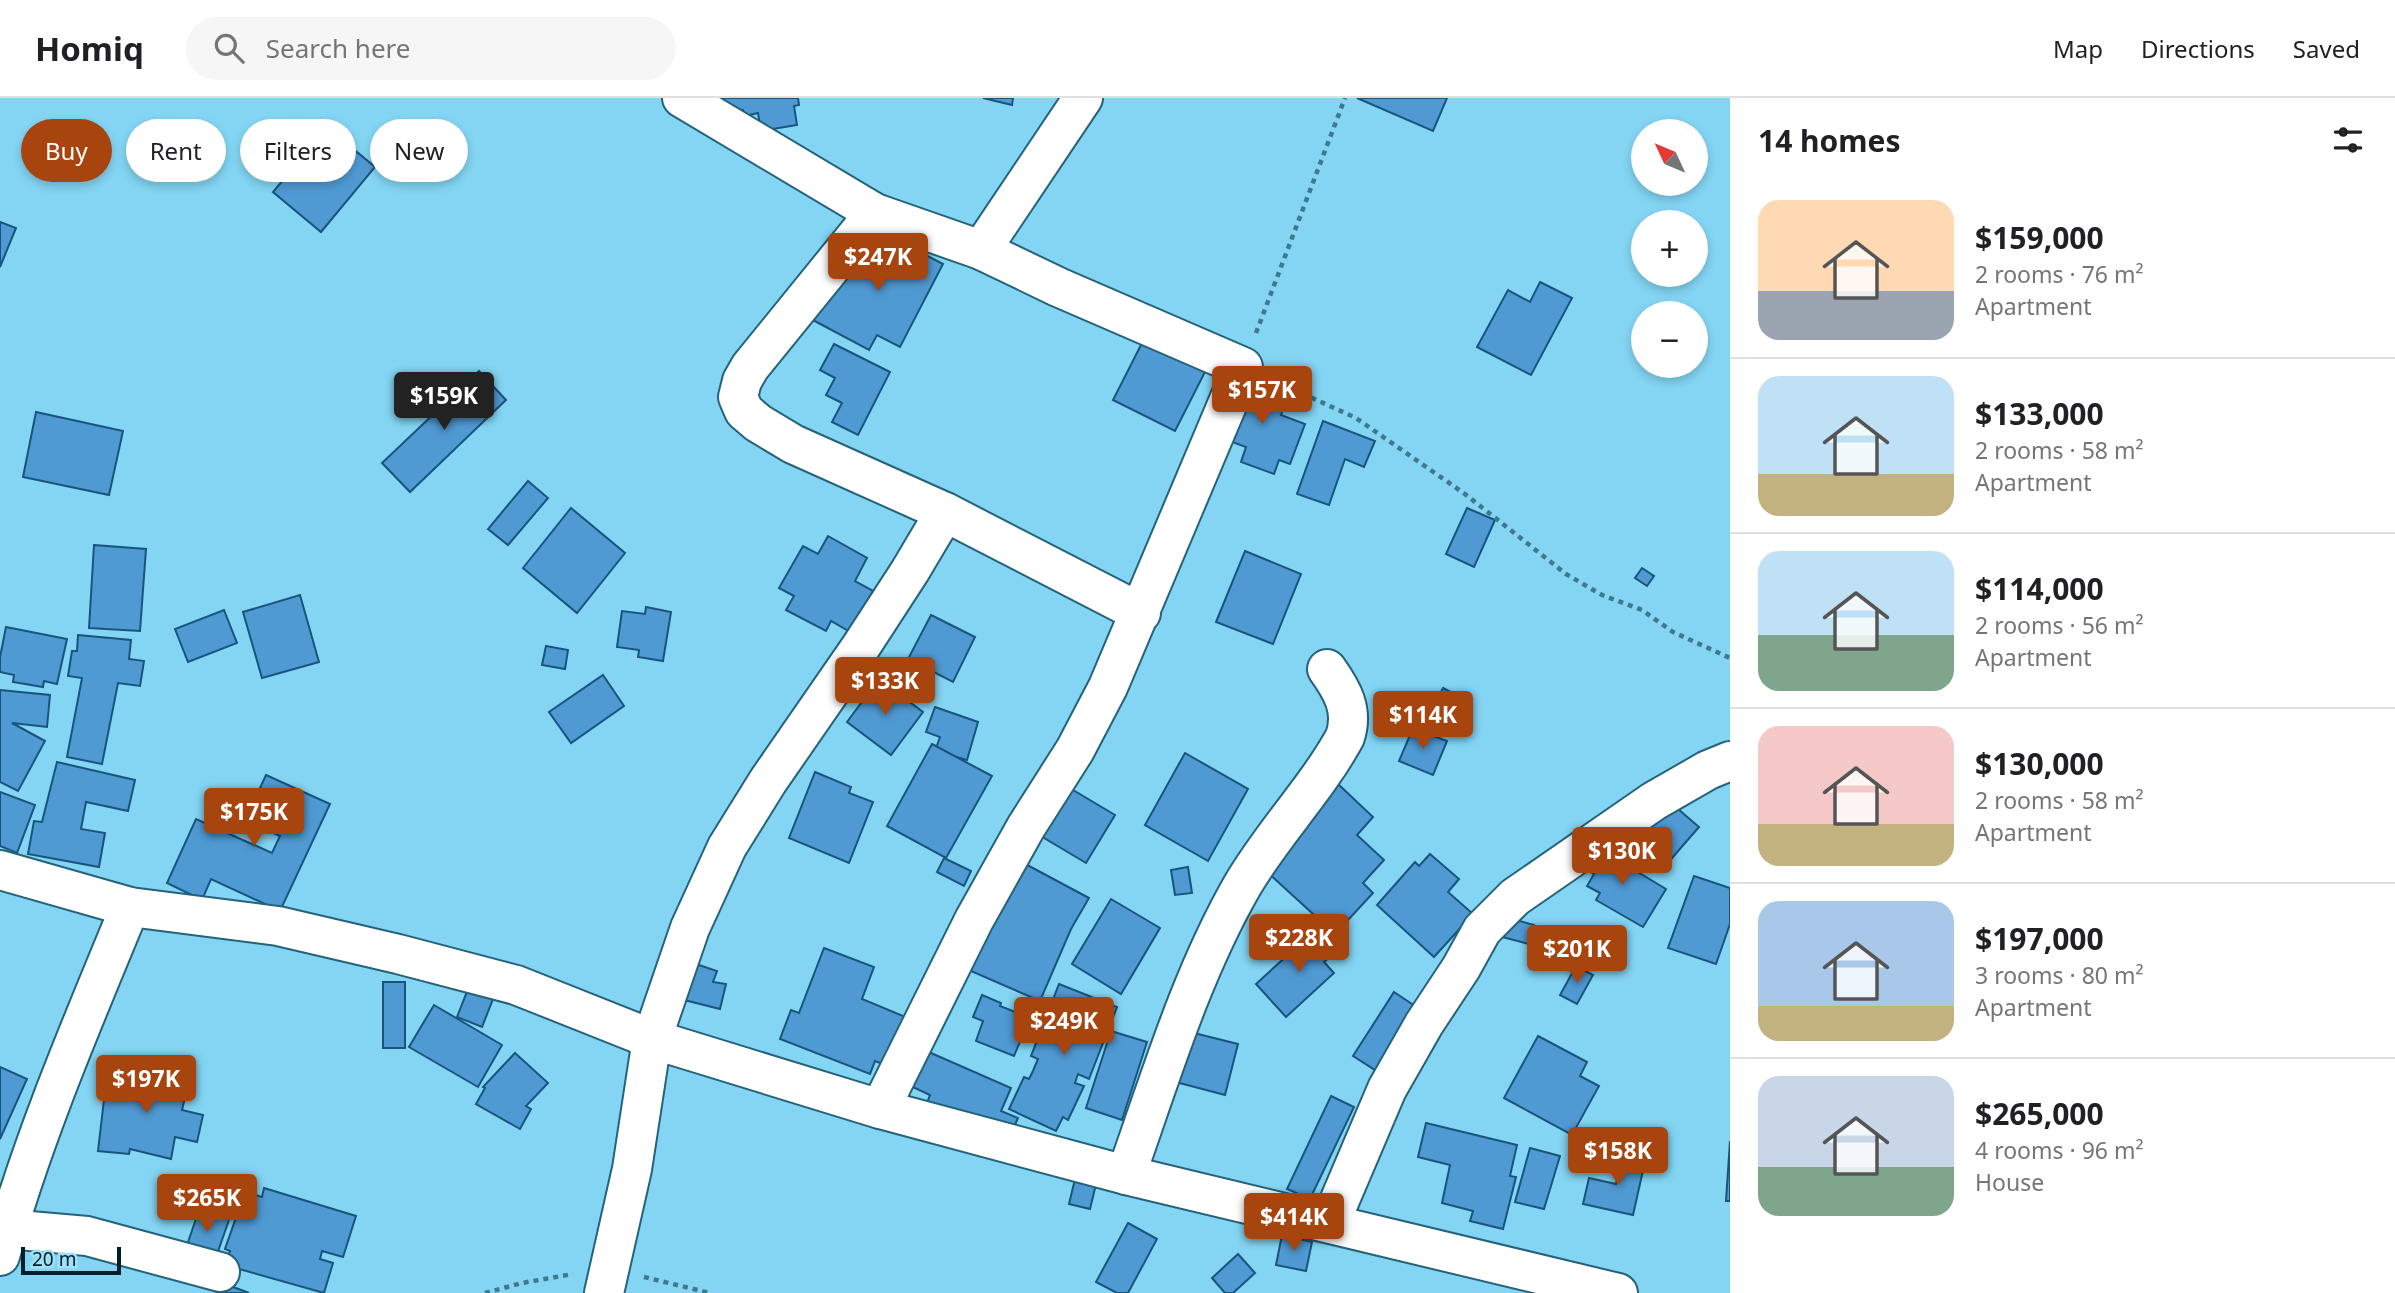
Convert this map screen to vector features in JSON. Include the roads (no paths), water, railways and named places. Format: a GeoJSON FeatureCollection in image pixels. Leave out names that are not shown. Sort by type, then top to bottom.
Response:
{"type":"FeatureCollection","features":[{"type":"Feature","properties":{"kind":"street"},"geometry":{"type":"LineString","coordinates":[[682,98],[875,213],[981,250],[1058,287],[1243,367],[1108,687],[1075,750],[1026,827],[974,920],[880,1109]]}},
{"type":"Feature","properties":{"kind":"street"},"geometry":{"type":"LineString","coordinates":[[981,250],[1083,98]]}},
{"type":"Feature","properties":{"kind":"street"},"geometry":{"type":"LineString","coordinates":[[875,213],[750,367],[742,381],[738,397],[744,411],[758,423],[793,444],[944,512],[1140,613]]}},
{"type":"Feature","properties":{"kind":"street"},"geometry":{"type":"LineString","coordinates":[[607,1281],[632,1169],[652,1039],[690,928],[727,846],[903,582],[944,512]]}},
{"type":"Feature","properties":{"kind":"street"},"geometry":{"type":"LineString","coordinates":[[1126,1175],[1210,947],[1242,886],[1345,737],[1349,726],[1349,713],[1345,699],[1327,668]]}},
{"type":"Feature","properties":{"kind":"street"},"geometry":{"type":"LineString","coordinates":[[1331,1223],[1387,1089],[1423,1024],[1461,968],[1482,930],[1515,897],[1654,801],[1707,770],[1730,761]]}},
{"type":"Feature","properties":{"kind":"street"},"geometry":{"type":"LineString","coordinates":[[0,870],[130,907],[278,926],[398,954],[516,985],[652,1039],[880,1109],[1126,1175],[1618,1293]]}},
{"type":"Feature","properties":{"kind":"street"},"geometry":{"type":"LineString","coordinates":[[130,907],[86,1012],[4,1243],[87,1236],[220,1272]]}}]}
